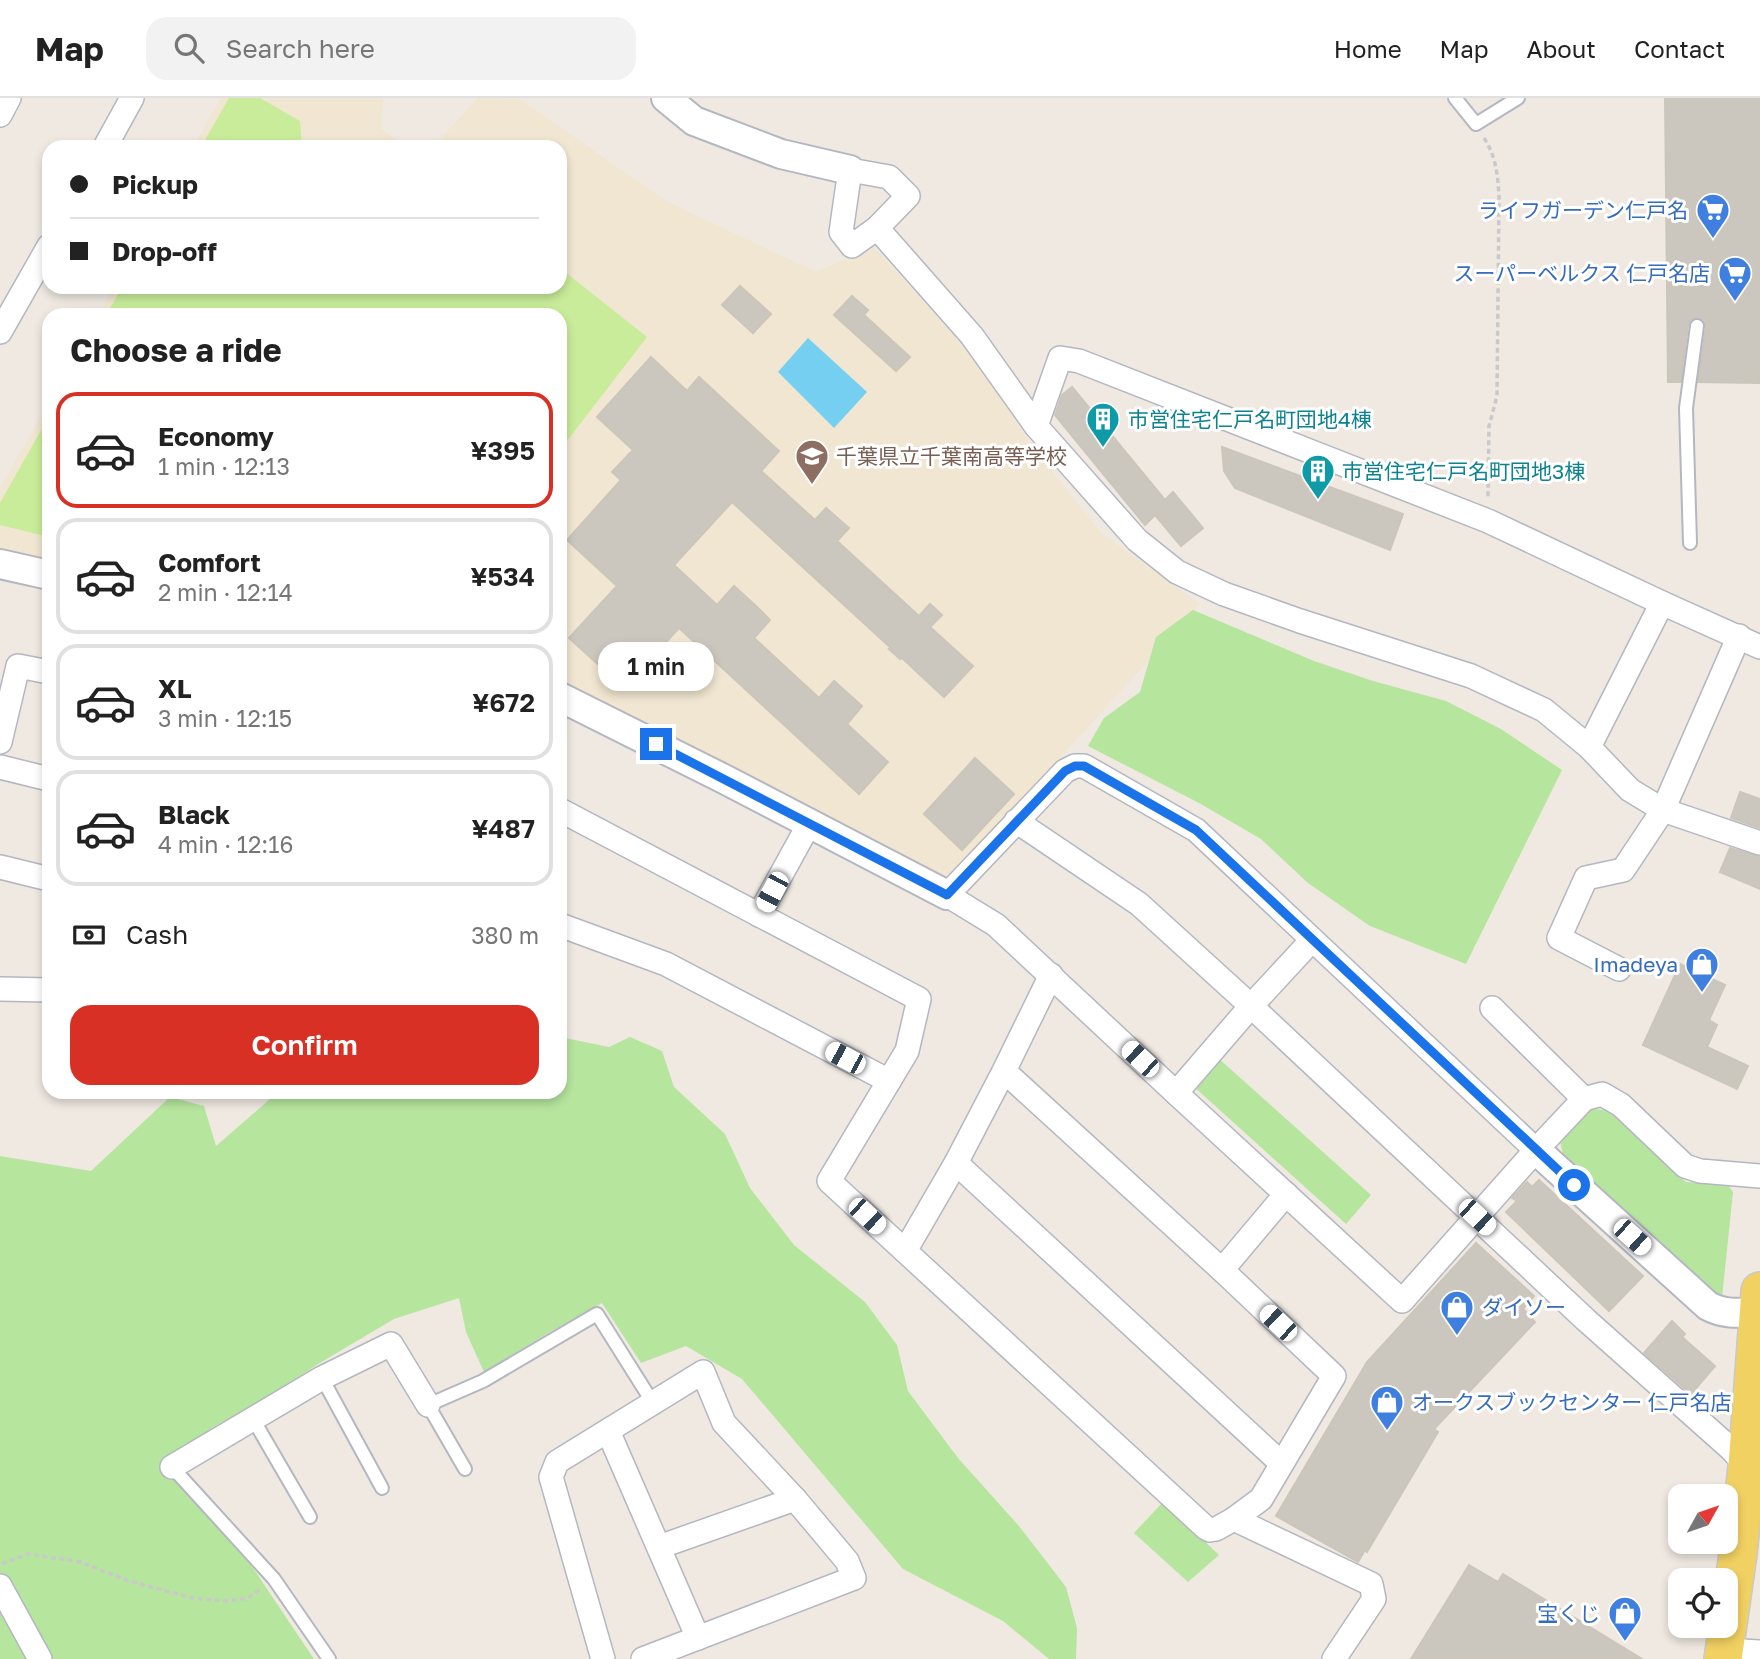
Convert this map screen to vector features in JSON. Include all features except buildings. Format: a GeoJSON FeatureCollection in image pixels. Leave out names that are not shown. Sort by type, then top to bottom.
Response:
{"type":"FeatureCollection","features":[{"type":"Feature","properties":{"kind":"main road"},"geometry":{"type":"LineString","coordinates":[[1736,1654],[1759,1301]]}},
{"type":"Feature","properties":{"kind":"street"},"geometry":{"type":"LineString","coordinates":[[0,115],[9,98]]}},
{"type":"Feature","properties":{"kind":"street"},"geometry":{"type":"LineString","coordinates":[[109,140],[132,98]]}},
{"type":"Feature","properties":{"kind":"street"},"geometry":{"type":"LineString","coordinates":[[666,98],[694,121],[781,154],[889,177],[908,196],[877,228],[852,246],[841,232],[850,170]]}},
{"type":"Feature","properties":{"kind":"street"},"geometry":{"type":"LineString","coordinates":[[877,228],[972,337],[1036,426],[1137,540],[1177,572],[1224,594],[1300,621],[1471,676],[1544,710],[1589,747],[1630,790],[1663,810],[1760,843]]}},
{"type":"Feature","properties":{"kind":"street"},"geometry":{"type":"LineString","coordinates":[[0,332],[9,295],[42,255]]}},
{"type":"Feature","properties":{"kind":"street"},"geometry":{"type":"LineString","coordinates":[[1036,426],[1060,358],[1079,361],[1488,521],[1760,647]]}},
{"type":"Feature","properties":{"kind":"street"},"geometry":{"type":"LineString","coordinates":[[0,564],[42,573]]}},
{"type":"Feature","properties":{"kind":"street"},"geometry":{"type":"LineString","coordinates":[[1589,747],[1662,603]]}},
{"type":"Feature","properties":{"kind":"street"},"geometry":{"type":"LineString","coordinates":[[1619,969],[1559,938],[1586,878],[1623,870],[1663,810],[1739,636]]}},
{"type":"Feature","properties":{"kind":"street"},"geometry":{"type":"LineString","coordinates":[[0,742],[19,666],[42,671]]}},
{"type":"Feature","properties":{"kind":"street"},"geometry":{"type":"LineString","coordinates":[[567,701],[947,895],[996,925],[1402,1301],[1584,1099],[1602,1094],[1621,1105],[1685,1166],[1700,1171],[1760,1175]]}},
{"type":"Feature","properties":{"kind":"street"},"geometry":{"type":"LineString","coordinates":[[947,895],[1065,771],[1075,766],[1084,766],[1196,830],[1536,1150],[1708,1306],[1720,1312],[1734,1314],[1759,1301]]}},
{"type":"Feature","properties":{"kind":"street"},"geometry":{"type":"LineString","coordinates":[[0,768],[42,777]]}},
{"type":"Feature","properties":{"kind":"street"},"geometry":{"type":"LineString","coordinates":[[567,814],[919,999],[907,1051],[829,1181],[1206,1528],[1216,1529],[1261,1499],[1334,1376],[1004,1071]]}},
{"type":"Feature","properties":{"kind":"street"},"geometry":{"type":"LineString","coordinates":[[1016,821],[1139,904],[1747,1466]]}},
{"type":"Feature","properties":{"kind":"street"},"geometry":{"type":"LineString","coordinates":[[760,915],[809,824]]}},
{"type":"Feature","properties":{"kind":"street"},"geometry":{"type":"LineString","coordinates":[[0,867],[42,877]]}},
{"type":"Feature","properties":{"kind":"street"},"geometry":{"type":"LineString","coordinates":[[567,928],[666,964],[889,1082]]}},
{"type":"Feature","properties":{"kind":"street"},"geometry":{"type":"LineString","coordinates":[[1176,1093],[1312,940]]}},
{"type":"Feature","properties":{"kind":"street"},"geometry":{"type":"LineString","coordinates":[[905,1251],[956,1163],[1051,975]]}},
{"type":"Feature","properties":{"kind":"street"},"geometry":{"type":"LineString","coordinates":[[0,989],[42,990]]}},
{"type":"Feature","properties":{"kind":"street"},"geometry":{"type":"LineString","coordinates":[[1492,1008],[1584,1099]]}},
{"type":"Feature","properties":{"kind":"street"},"geometry":{"type":"LineString","coordinates":[[956,1163],[1281,1463]]}},
{"type":"Feature","properties":{"kind":"street"},"geometry":{"type":"LineString","coordinates":[[1222,1270],[1286,1194]]}},
{"type":"Feature","properties":{"kind":"street"},"geometry":{"type":"LineString","coordinates":[[172,1466],[322,1378],[391,1344],[428,1405]]}},
{"type":"Feature","properties":{"kind":"street"},"geometry":{"type":"LineString","coordinates":[[603,1659],[551,1477],[557,1462],[703,1372],[724,1423],[795,1499],[847,1561],[854,1578],[643,1659]]}},
{"type":"Feature","properties":{"kind":"street"},"geometry":{"type":"LineString","coordinates":[[608,1431],[698,1638]]}},
{"type":"Feature","properties":{"kind":"street"},"geometry":{"type":"LineString","coordinates":[[659,1547],[795,1499]]}},
{"type":"Feature","properties":{"kind":"street"},"geometry":{"type":"LineString","coordinates":[[1234,1519],[1371,1584],[1374,1599],[1334,1659]]}},
{"type":"Feature","properties":{"kind":"street"},"geometry":{"type":"LineString","coordinates":[[0,1586],[40,1659]]}},
{"type":"Feature","properties":{"kind":"lane"},"geometry":{"type":"LineString","coordinates":[[1455,98],[1476,124],[1518,98]]}},
{"type":"Feature","properties":{"kind":"lane"},"geometry":{"type":"LineString","coordinates":[[1690,543],[1686,408],[1697,326]]}},
{"type":"Feature","properties":{"kind":"lane"},"geometry":{"type":"LineString","coordinates":[[466,1469],[428,1405],[483,1381],[597,1314],[653,1403]]}},
{"type":"Feature","properties":{"kind":"lane"},"geometry":{"type":"LineString","coordinates":[[322,1378],[382,1488]]}},
{"type":"Feature","properties":{"kind":"lane"},"geometry":{"type":"LineString","coordinates":[[253,1419],[310,1517]]}},
{"type":"Feature","properties":{"kind":"lane"},"geometry":{"type":"LineString","coordinates":[[172,1466],[274,1579],[329,1659]]}},
{"type":"Feature","properties":{"kind":"path"},"geometry":{"type":"LineString","coordinates":[[1476,124],[1489,146],[1497,170],[1499,197],[1497,396],[1489,426],[1488,521]]}},
{"type":"Feature","properties":{"kind":"path"},"geometry":{"type":"LineString","coordinates":[[0,1564],[28,1554],[80,1562],[129,1581],[180,1595],[225,1601],[248,1598],[274,1579]]}},
{"type":"Feature","properties":{"kind":"shaded area"},"geometry":{"type":"Polygon","coordinates":[[[221,98],[383,98],[381,129],[396,140],[197,140],[221,98]]]}},
{"type":"Feature","properties":{"kind":"shaded area","name":"千葉県立千葉南高等学校"},"geometry":{"type":"Polygon","coordinates":[[[478,98],[520,99],[666,201],[816,272],[874,247],[986,371],[1027,440],[1101,533],[1200,604],[955,873],[935,876],[567,688],[567,308],[102,308],[110,294],[567,294],[567,140],[439,140],[478,98]]]}},
{"type":"Feature","properties":{"kind":"shaded area"},"geometry":{"type":"Polygon","coordinates":[[[42,414],[42,559],[0,549],[0,488],[42,414]]]}},
{"type":"Feature","properties":{"kind":"green space"},"geometry":{"type":"Polygon","coordinates":[[[229,98],[260,98],[300,121],[301,140],[205,140],[229,98]]]}},
{"type":"Feature","properties":{"kind":"green space"},"geometry":{"type":"Polygon","coordinates":[[[567,274],[647,337],[567,441],[567,308],[110,308],[118,294],[567,294],[567,274]]]}},
{"type":"Feature","properties":{"kind":"green space"},"geometry":{"type":"Polygon","coordinates":[[[42,428],[42,535],[0,525],[0,503],[42,428]]]}},
{"type":"Feature","properties":{"kind":"green space"},"geometry":{"type":"Polygon","coordinates":[[[1193,610],[1314,661],[1446,701],[1501,729],[1562,770],[1466,964],[1370,926],[1308,883],[1261,839],[1199,803],[1088,746],[1104,718],[1140,692],[1156,637],[1193,610]]]}},
{"type":"Feature","properties":{"kind":"green space"},"geometry":{"type":"Polygon","coordinates":[[[630,1037],[662,1051],[674,1087],[725,1134],[750,1188],[794,1245],[865,1302],[897,1345],[908,1391],[958,1458],[1019,1526],[1066,1587],[1077,1628],[1076,1659],[1049,1659],[1003,1621],[903,1569],[742,1379],[686,1346],[641,1363],[602,1303],[484,1372],[466,1332],[459,1298],[394,1319],[269,1397],[213,1427],[176,1461],[247,1559],[314,1659],[0,1659],[0,1156],[91,1171],[168,1099],[204,1106],[216,1146],[270,1099],[567,1099],[567,1038],[609,1047],[630,1037]]]}},
{"type":"Feature","properties":{"kind":"green space"},"geometry":{"type":"Polygon","coordinates":[[[1217,1057],[1371,1195],[1346,1224],[1192,1085],[1217,1057]]]}},
{"type":"Feature","properties":{"kind":"green space"},"geometry":{"type":"Polygon","coordinates":[[[1592,1109],[1607,1110],[1686,1182],[1728,1185],[1733,1192],[1722,1298],[1713,1296],[1564,1158],[1560,1141],[1592,1109]]]}},
{"type":"Feature","properties":{"kind":"green space"},"geometry":{"type":"Polygon","coordinates":[[[1163,1502],[1219,1555],[1188,1582],[1134,1533],[1163,1502]]]}},
{"type":"Feature","properties":{"kind":"water"},"geometry":{"type":"Polygon","coordinates":[[[808,338],[867,392],[834,428],[778,372],[808,338]]]}},
{"type":"Feature","properties":{"kind":"place","name":"ライフガーデン仁戸名"},"geometry":{"type":"Point","coordinates":[1713,240]}},
{"type":"Feature","properties":{"kind":"place","name":"スーパーベルクス 仁戸名店"},"geometry":{"type":"Point","coordinates":[1735,303]}},
{"type":"Feature","properties":{"kind":"place","name":"市営住宅仁戸名町団地4棟"},"geometry":{"type":"Point","coordinates":[1103,449]}},
{"type":"Feature","properties":{"kind":"place","name":"千葉県立千葉南高等学校"},"geometry":{"type":"Point","coordinates":[812,486]}},
{"type":"Feature","properties":{"kind":"place","name":"市営住宅仁戸名町団地3棟"},"geometry":{"type":"Point","coordinates":[1318,501]}},
{"type":"Feature","properties":{"kind":"place","name":"Imadeya"},"geometry":{"type":"Point","coordinates":[1702,994]}},
{"type":"Feature","properties":{"kind":"place","name":"ダイソー"},"geometry":{"type":"Point","coordinates":[1457,1337]}},
{"type":"Feature","properties":{"kind":"place","name":"オークスブックセンター 仁戸名店"},"geometry":{"type":"Point","coordinates":[1387,1432]}},
{"type":"Feature","properties":{"kind":"place","name":"宝くじ"},"geometry":{"type":"Point","coordinates":[1625,1643]}},
{"type":"Feature","properties":{"kind":"route"},"geometry":{"type":"LineString","coordinates":[[656,744],[947,895],[1065,771],[1075,766],[1084,766],[1196,830],[1574,1185]]}}]}
